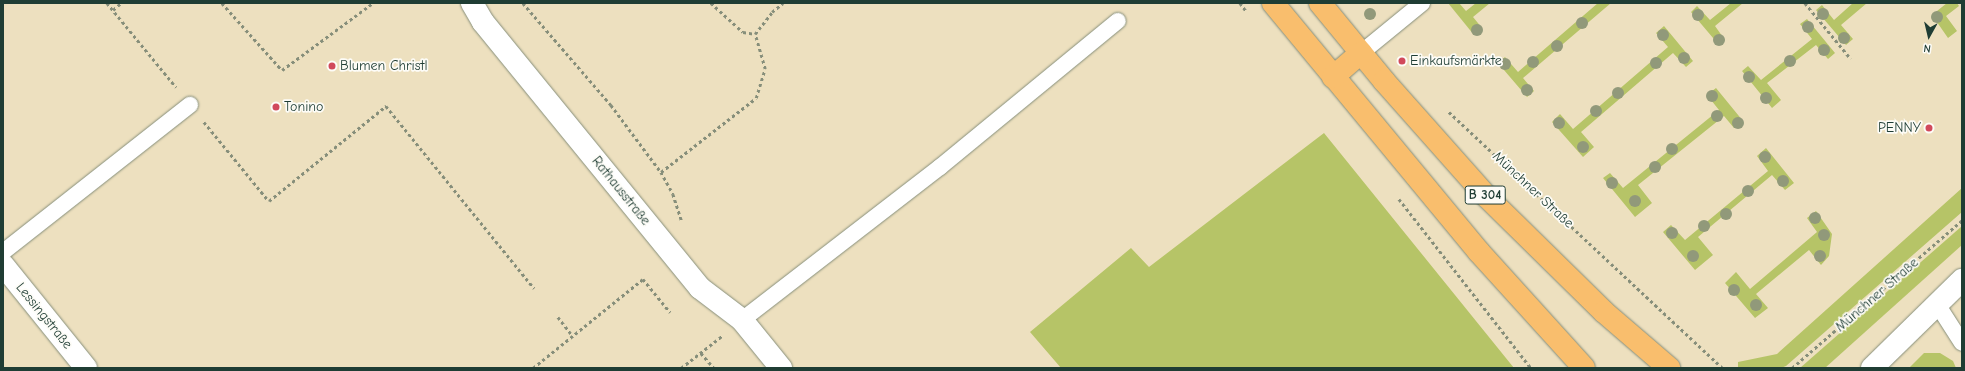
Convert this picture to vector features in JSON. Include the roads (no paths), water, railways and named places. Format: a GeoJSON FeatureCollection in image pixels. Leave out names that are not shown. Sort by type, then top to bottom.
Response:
{"type":"FeatureCollection","features":[{"type":"Feature","properties":{"kind":"main road","name":"B 304"},"geometry":{"type":"LineString","coordinates":[[1273,3],[1479,252],[1584,368]]}},
{"type":"Feature","properties":{"kind":"main road","name":"B 304"},"geometry":{"type":"LineString","coordinates":[[1320,3],[1361,53],[1486,196],[1604,312],[1670,368]]}},
{"type":"Feature","properties":{"kind":"main road"},"geometry":{"type":"LineString","coordinates":[[1333,77],[1361,53]]}},
{"type":"Feature","properties":{"kind":"main road"},"geometry":{"type":"LineString","coordinates":[[1548,330],[1570,368]]}},
{"type":"Feature","properties":{"kind":"street","name":"Rathausstraße"},"geometry":{"type":"LineString","coordinates":[[472,3],[483,22],[700,288],[742,320],[781,368]]}},
{"type":"Feature","properties":{"kind":"street","name":"Lessingstraße"},"geometry":{"type":"LineString","coordinates":[[3,265],[86,368]]}},
{"type":"Feature","properties":{"kind":"street"},"geometry":{"type":"LineString","coordinates":[[1875,367],[1962,280]]}},
{"type":"Feature","properties":{"kind":"lane"},"geometry":{"type":"LineString","coordinates":[[1361,53],[1422,3]]}},
{"type":"Feature","properties":{"kind":"lane"},"geometry":{"type":"LineString","coordinates":[[742,320],[940,167],[1118,21]]}},
{"type":"Feature","properties":{"kind":"lane"},"geometry":{"type":"LineString","coordinates":[[3,252],[190,105]]}},
{"type":"Feature","properties":{"kind":"lane"},"geometry":{"type":"LineString","coordinates":[[1937,304],[1962,343]]}},
{"type":"Feature","properties":{"kind":"place","name":"Einkaufsmärkte"},"geometry":{"type":"Point","coordinates":[1402,61]}},
{"type":"Feature","properties":{"kind":"place","name":"Blumen Christl"},"geometry":{"type":"Point","coordinates":[332,66]}},
{"type":"Feature","properties":{"kind":"place","name":"Tonino"},"geometry":{"type":"Point","coordinates":[276,107]}},
{"type":"Feature","properties":{"kind":"place","name":"PENNY"},"geometry":{"type":"Point","coordinates":[1929,128]}}]}
